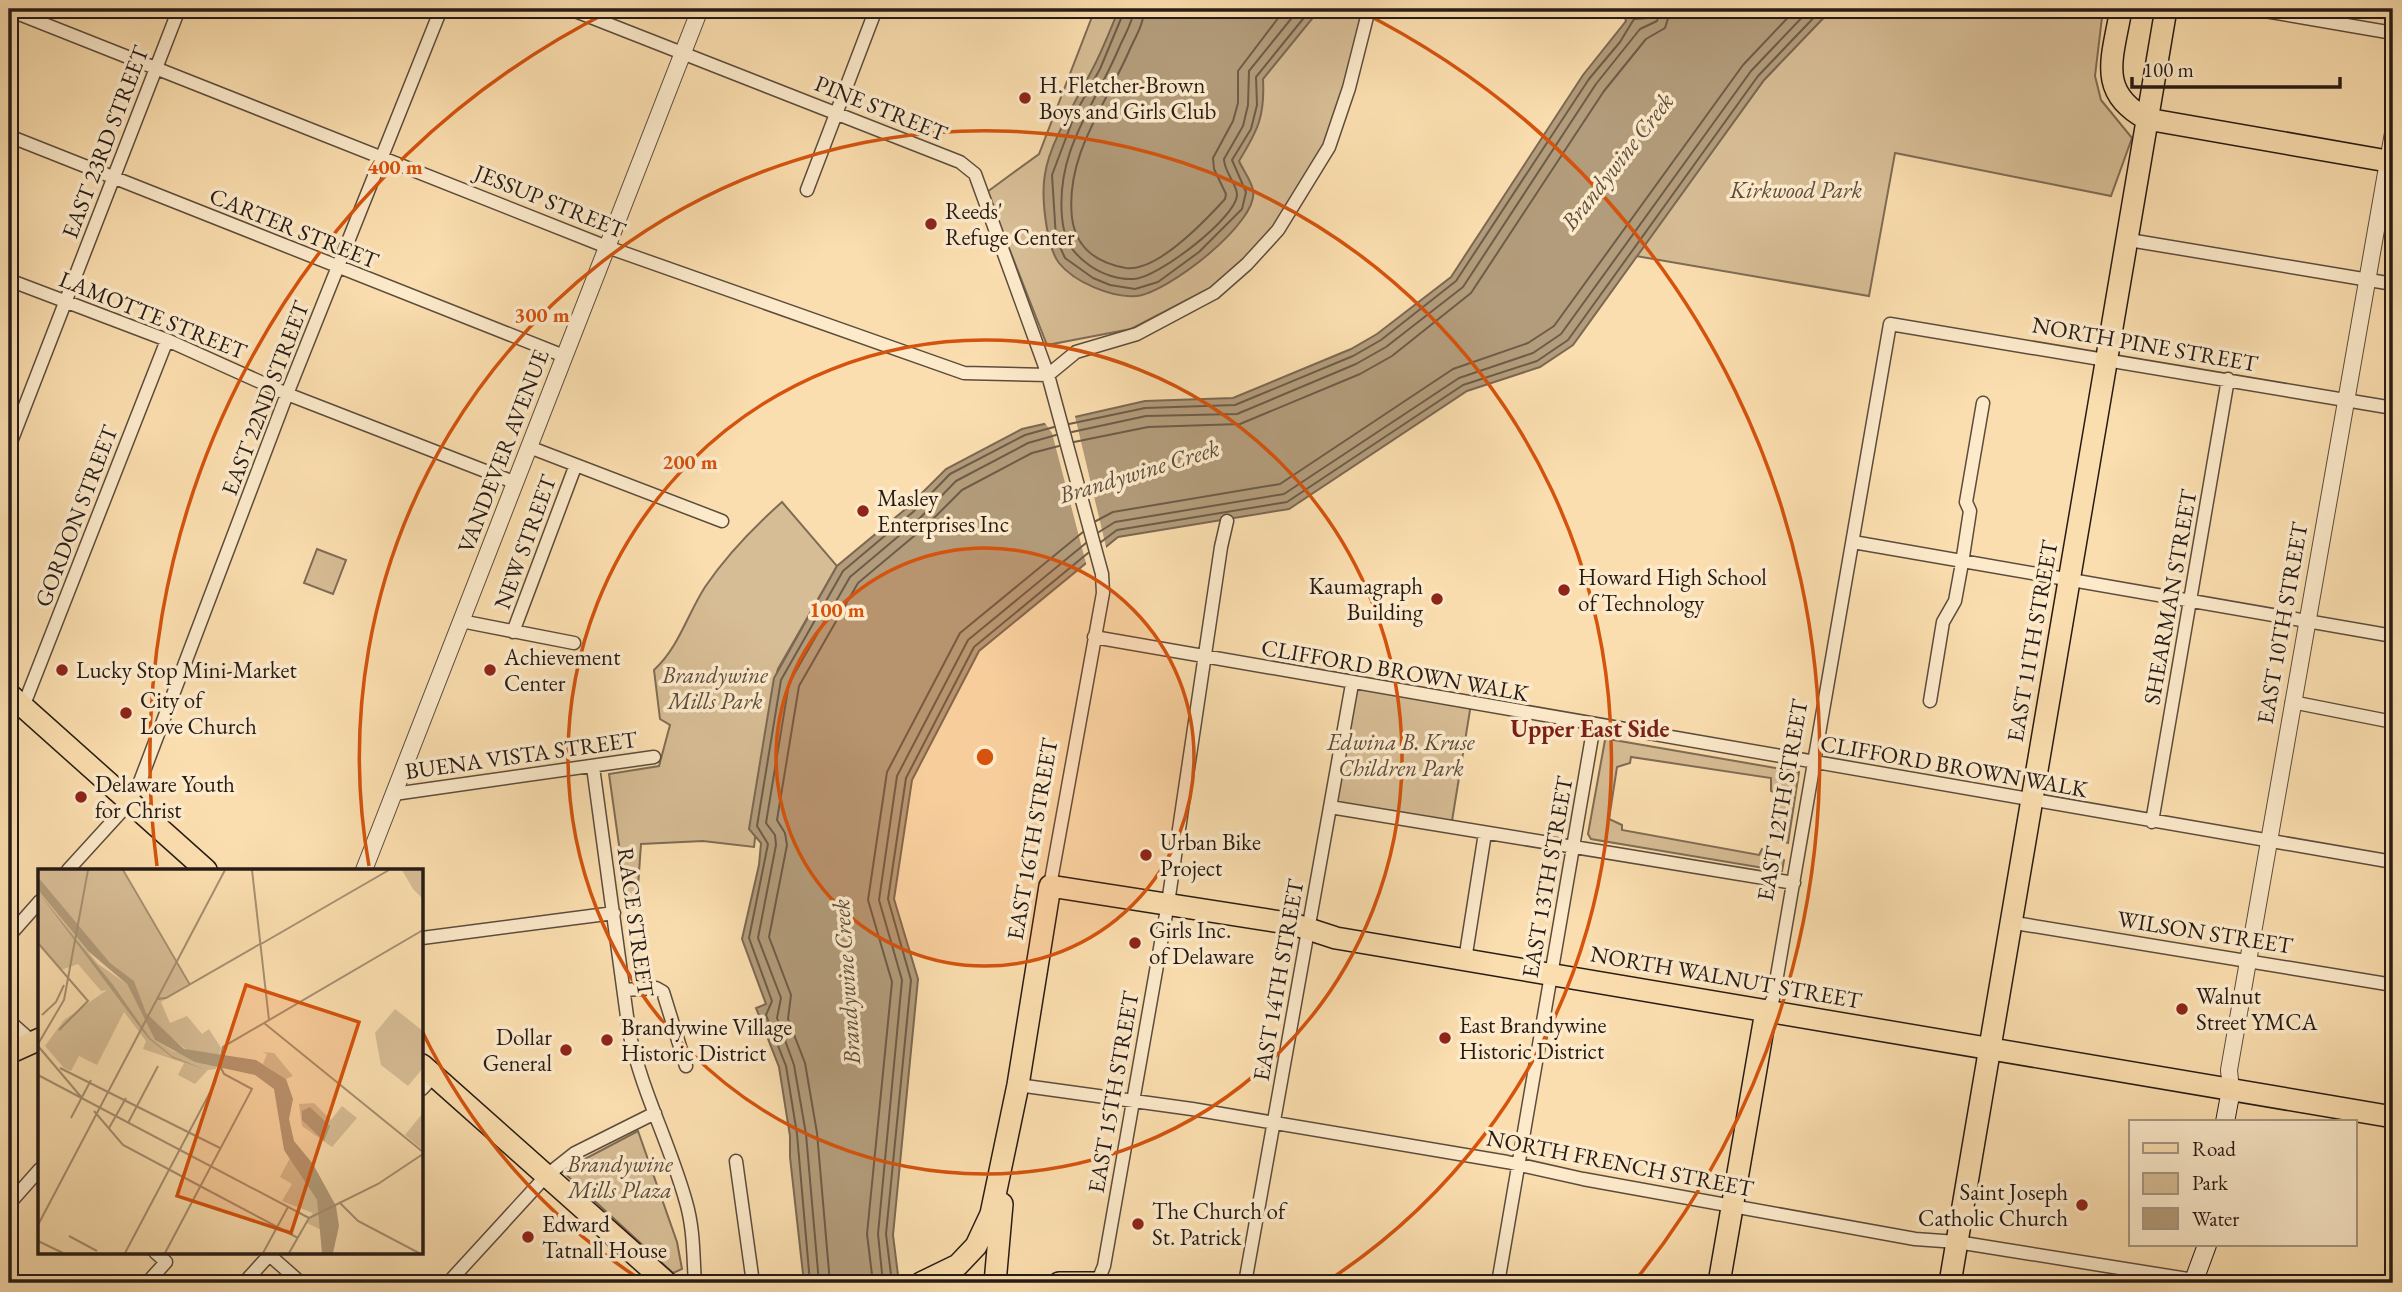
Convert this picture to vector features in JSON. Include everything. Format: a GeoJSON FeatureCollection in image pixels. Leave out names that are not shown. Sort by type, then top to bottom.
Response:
{"type":"FeatureCollection","features":[{"type":"Feature","properties":{"kind":"main road"},"geometry":{"type":"LineString","coordinates":[[2121,9],[2111,74],[2113,85],[2124,105],[2147,119],[2391,161]]}},
{"type":"Feature","properties":{"kind":"main road","name":"EAST 11TH STREET"},"geometry":{"type":"LineString","coordinates":[[1950,1283],[2009,922],[2129,240],[2166,9]]}},
{"type":"Feature","properties":{"kind":"main road"},"geometry":{"type":"LineString","coordinates":[[16,701],[205,869]]}},
{"type":"Feature","properties":{"kind":"main road","name":"NORTH WALNUT STREET"},"geometry":{"type":"LineString","coordinates":[[1050,886],[1168,903],[1308,929],[1336,938],[2393,1117]]}},
{"type":"Feature","properties":{"kind":"main road","name":"EAST 16TH STREET"},"geometry":{"type":"LineString","coordinates":[[921,1283],[958,1265],[976,1246],[990,1214],[1004,1164],[1050,886]]}},
{"type":"Feature","properties":{"kind":"main road","name":"EAST 12TH STREET"},"geometry":{"type":"LineString","coordinates":[[1719,1283],[1766,1011]]}},
{"type":"Feature","properties":{"kind":"main road"},"geometry":{"type":"LineString","coordinates":[[9,1053],[38,1044]]}},
{"type":"Feature","properties":{"kind":"main road"},"geometry":{"type":"LineString","coordinates":[[426,1077],[546,1176],[667,1283]]}},
{"type":"Feature","properties":{"kind":"main road","name":"EAST 10TH STREET"},"geometry":{"type":"LineString","coordinates":[[2225,1120],[2231,1090]]}},
{"type":"Feature","properties":{"kind":"main road"},"geometry":{"type":"LineString","coordinates":[[995,1283],[1004,1164]]}},
{"type":"Feature","properties":{"kind":"main road"},"geometry":{"type":"LineString","coordinates":[[2194,1282],[2195,1246]]}},
{"type":"Feature","properties":{"kind":"main road"},"geometry":{"type":"LineString","coordinates":[[2194,1282],[2207,1246]]}},
{"type":"Feature","properties":{"kind":"main road"},"geometry":{"type":"LineString","coordinates":[[1059,1283],[1098,1283]]}},
{"type":"Feature","properties":{"kind":"street","name":"EAST 23RD STREET"},"geometry":{"type":"LineString","coordinates":[[9,447],[63,301],[115,178],[179,9]]}},
{"type":"Feature","properties":{"kind":"street","name":"EAST 22ND STREET"},"geometry":{"type":"LineString","coordinates":[[130,802],[287,394],[441,9]]}},
{"type":"Feature","properties":{"kind":"street","name":"PINE STREET"},"geometry":{"type":"LineString","coordinates":[[570,9],[960,162],[975,174],[1048,375]]}},
{"type":"Feature","properties":{"kind":"street","name":"VANDEVER AVENUE"},"geometry":{"type":"LineString","coordinates":[[364,869],[700,9]]}},
{"type":"Feature","properties":{"kind":"street"},"geometry":{"type":"LineString","coordinates":[[807,190],[876,9]]}},
{"type":"Feature","properties":{"kind":"street"},"geometry":{"type":"LineString","coordinates":[[1048,375],[1076,352],[1137,334],[1214,293],[1278,230],[1329,147],[1349,88],[1369,9]]}},
{"type":"Feature","properties":{"kind":"street"},"geometry":{"type":"LineString","coordinates":[[2253,9],[2393,33]]}},
{"type":"Feature","properties":{"kind":"street","name":"JESSUP STREET"},"geometry":{"type":"LineString","coordinates":[[9,10],[607,247],[964,373],[1048,375]]}},
{"type":"Feature","properties":{"kind":"street","name":"EAST 10TH STREET"},"geometry":{"type":"LineString","coordinates":[[2231,1090],[2229,1070],[2367,279],[2391,161],[2393,133]]}},
{"type":"Feature","properties":{"kind":"street","name":"CARTER STREET"},"geometry":{"type":"LineString","coordinates":[[9,136],[338,269],[564,356]]}},
{"type":"Feature","properties":{"kind":"street"},"geometry":{"type":"LineString","coordinates":[[2129,240],[2393,284]]}},
{"type":"Feature","properties":{"kind":"street","name":"LAMOTTE STREET"},"geometry":{"type":"LineString","coordinates":[[9,280],[167,340],[287,394],[516,483]]}},
{"type":"Feature","properties":{"kind":"street","name":"NORTH PINE STREET"},"geometry":{"type":"LineString","coordinates":[[1890,324],[2393,408]]}},
{"type":"Feature","properties":{"kind":"street","name":"EAST 12TH STREET"},"geometry":{"type":"LineString","coordinates":[[1766,1011],[1773,999],[1794,883],[1890,324]]}},
{"type":"Feature","properties":{"kind":"street","name":"GORDON STREET"},"geometry":{"type":"LineString","coordinates":[[16,701],[167,340]]}},
{"type":"Feature","properties":{"kind":"street","name":"EAST 16TH STREET"},"geometry":{"type":"LineString","coordinates":[[1048,375],[1102,574],[1103,593],[1050,886]]}},
{"type":"Feature","properties":{"kind":"street","name":"SHEARMAN STREET"},"geometry":{"type":"LineString","coordinates":[[2152,822],[2228,379]]}},
{"type":"Feature","properties":{"kind":"street"},"geometry":{"type":"LineString","coordinates":[[1930,701],[1942,622],[1955,601],[1962,563],[1970,511],[1966,502],[1983,403]]}},
{"type":"Feature","properties":{"kind":"street"},"geometry":{"type":"LineString","coordinates":[[529,447],[575,467],[722,521]]}},
{"type":"Feature","properties":{"kind":"street","name":"NEW STREET"},"geometry":{"type":"LineString","coordinates":[[513,632],[575,467]]}},
{"type":"Feature","properties":{"kind":"street","name":"EAST 15TH STREET"},"geometry":{"type":"LineString","coordinates":[[1098,1283],[1104,1266],[1168,903],[1227,521]]}},
{"type":"Feature","properties":{"kind":"street"},"geometry":{"type":"LineString","coordinates":[[1853,542],[2393,636]]}},
{"type":"Feature","properties":{"kind":"street"},"geometry":{"type":"LineString","coordinates":[[461,621],[574,643]]}},
{"type":"Feature","properties":{"kind":"street","name":"CLIFFORD BROWN WALK"},"geometry":{"type":"LineString","coordinates":[[1094,637],[1352,684],[2393,862]]}},
{"type":"Feature","properties":{"kind":"street","name":"EAST 14TH STREET"},"geometry":{"type":"LineString","coordinates":[[1245,1283],[1352,684]]}},
{"type":"Feature","properties":{"kind":"street"},"geometry":{"type":"LineString","coordinates":[[2292,702],[2393,722]]}},
{"type":"Feature","properties":{"kind":"street","name":"EAST 13TH STREET"},"geometry":{"type":"LineString","coordinates":[[1498,1283],[1594,725]]}},
{"type":"Feature","properties":{"kind":"street","name":"BUENA VISTA STREET"},"geometry":{"type":"LineString","coordinates":[[394,794],[654,757]]}},
{"type":"Feature","properties":{"kind":"street","name":"RACE STREET"},"geometry":{"type":"LineString","coordinates":[[593,767],[634,1054],[687,1203],[694,1243],[695,1283]]}},
{"type":"Feature","properties":{"kind":"street"},"geometry":{"type":"LineString","coordinates":[[69,869],[130,802]]}},
{"type":"Feature","properties":{"kind":"street"},"geometry":{"type":"LineString","coordinates":[[1330,807],[1794,883]]}},
{"type":"Feature","properties":{"kind":"street"},"geometry":{"type":"LineString","coordinates":[[1465,960],[1485,833]]}},
{"type":"Feature","properties":{"kind":"street"},"geometry":{"type":"LineString","coordinates":[[9,936],[38,903]]}},
{"type":"Feature","properties":{"kind":"street"},"geometry":{"type":"LineString","coordinates":[[424,938],[614,913]]}},
{"type":"Feature","properties":{"kind":"street","name":"WILSON STREET"},"geometry":{"type":"LineString","coordinates":[[2009,922],[2393,985]]}},
{"type":"Feature","properties":{"kind":"street"},"geometry":{"type":"LineString","coordinates":[[624,990],[656,988],[663,992],[686,1066]]}},
{"type":"Feature","properties":{"kind":"street"},"geometry":{"type":"LineString","coordinates":[[9,1021],[38,1044]]}},
{"type":"Feature","properties":{"kind":"street","name":"NORTH FRENCH STREET"},"geometry":{"type":"LineString","coordinates":[[1018,1085],[1273,1123],[1915,1238],[1957,1242],[2213,1283]]}},
{"type":"Feature","properties":{"kind":"street"},"geometry":{"type":"LineString","coordinates":[[448,1283],[546,1176],[575,1153],[655,1113]]}},
{"type":"Feature","properties":{"kind":"street"},"geometry":{"type":"LineString","coordinates":[[736,1161],[753,1283]]}},
{"type":"Feature","properties":{"kind":"street"},"geometry":{"type":"LineString","coordinates":[[9,1204],[38,1172]]}},
{"type":"Feature","properties":{"kind":"street"},"geometry":{"type":"LineString","coordinates":[[147,1283],[166,1262],[157,1254]]}},
{"type":"Feature","properties":{"kind":"street"},"geometry":{"type":"LineString","coordinates":[[244,1283],[268,1254]]}},
{"type":"Feature","properties":{"kind":"street"},"geometry":{"type":"LineString","coordinates":[[270,1254],[301,1283]]}},
{"type":"Feature","properties":{"kind":"green space"},"geometry":{"type":"Polygon","coordinates":[[[1095,9],[1364,9],[1330,142],[1266,243],[1212,287],[1131,329],[1047,345],[987,192],[1039,154],[1095,9]]]}},
{"type":"Feature","properties":{"kind":"green space","name":"Kirkwood Park"},"geometry":{"type":"Polygon","coordinates":[[[1832,9],[2103,9],[2095,76],[2101,100],[2132,138],[2111,196],[1895,153],[1869,296],[1636,256],[1764,80],[1832,9]]]}},
{"type":"Feature","properties":{"kind":"green space","name":"Brandywine Mills Park"},"geometry":{"type":"Polygon","coordinates":[[[782,502],[837,566],[778,669],[772,692],[754,847],[703,841],[641,844],[637,901],[627,902],[609,774],[659,766],[670,725],[660,719],[654,670],[670,651],[713,575],[741,542],[782,502]]]}},
{"type":"Feature","properties":{"kind":"green space"},"geometry":{"type":"Polygon","coordinates":[[[317,549],[346,560],[333,594],[304,583],[317,549]]]}},
{"type":"Feature","properties":{"kind":"green space","name":"Edwina B. Kruse Children Park"},"geometry":{"type":"Polygon","coordinates":[[[1352,684],[1471,704],[1451,827],[1330,807],[1352,684]]]}},
{"type":"Feature","properties":{"kind":"green space"},"geometry":{"type":"Polygon","coordinates":[[[1605,740],[1799,772],[1788,843],[1772,838],[1779,795],[1771,791],[1771,778],[1631,757],[1630,763],[1617,767],[1609,819],[1622,825],[1622,830],[1759,855],[1762,849],[1784,860],[1782,871],[1591,839],[1588,834],[1605,740]]]}},
{"type":"Feature","properties":{"kind":"green space","name":"Brandywine Mills Plaza"},"geometry":{"type":"Polygon","coordinates":[[[638,1131],[677,1242],[682,1269],[673,1273],[562,1171],[638,1131]]]}},
{"type":"Feature","properties":{"kind":"water"},"geometry":{"type":"Polygon","coordinates":[[[1119,9],[1320,9],[1263,79],[1263,103],[1259,122],[1239,161],[1253,190],[1251,204],[1242,220],[1227,237],[1188,270],[1150,292],[1136,296],[1116,294],[1094,287],[1066,270],[1059,263],[1051,245],[1044,207],[1045,174],[1052,148],[1097,61],[1119,9]]]}},
{"type":"Feature","properties":{"kind":"water","name":"Brandywine Creek"},"geometry":{"type":"Polygon","coordinates":[[[1622,9],[1637,9],[1643,13],[1649,9],[1832,9],[1764,80],[1573,345],[1540,367],[1467,391],[1289,509],[1118,537],[979,651],[912,780],[894,899],[918,979],[893,1235],[899,1283],[804,1283],[790,1136],[779,1067],[756,1008],[766,1004],[742,939],[759,865],[761,843],[749,829],[774,678],[837,566],[908,507],[946,469],[1022,429],[1145,401],[1233,398],[1351,349],[1377,334],[1451,277],[1583,75],[1626,21],[1622,9]]]}},
{"type":"Feature","properties":{"kind":"pier"},"geometry":{"type":"Polygon","coordinates":[[[1074,412],[1107,551],[1087,567],[1052,433],[1042,419],[1074,412]]]}},
{"type":"Feature","properties":{"kind":"place","name":"H. Fletcher-Brown Boys and Girls Club"},"geometry":{"type":"Point","coordinates":[1025,98]}},
{"type":"Feature","properties":{"kind":"place","name":"Reeds' Refuge Center"},"geometry":{"type":"Point","coordinates":[931,224]}},
{"type":"Feature","properties":{"kind":"place","name":"Masley Enterprises Inc"},"geometry":{"type":"Point","coordinates":[863,511]}},
{"type":"Feature","properties":{"kind":"place","name":"Howard High School of Technology"},"geometry":{"type":"Point","coordinates":[1564,590]}},
{"type":"Feature","properties":{"kind":"place","name":"Kaumagraph Building"},"geometry":{"type":"Point","coordinates":[1437,599]}},
{"type":"Feature","properties":{"kind":"place","name":"Lucky Stop Mini-Market"},"geometry":{"type":"Point","coordinates":[62,670]}},
{"type":"Feature","properties":{"kind":"place","name":"Achievement Center"},"geometry":{"type":"Point","coordinates":[490,670]}},
{"type":"Feature","properties":{"kind":"place","name":"City of Love Church"},"geometry":{"type":"Point","coordinates":[126,713]}},
{"type":"Feature","properties":{"kind":"place","name":"Delaware Youth for Christ"},"geometry":{"type":"Point","coordinates":[81,797]}},
{"type":"Feature","properties":{"kind":"place","name":"Urban Bike Project"},"geometry":{"type":"Point","coordinates":[1146,855]}},
{"type":"Feature","properties":{"kind":"place","name":"Girls Inc. of Delaware"},"geometry":{"type":"Point","coordinates":[1135,943]}},
{"type":"Feature","properties":{"kind":"place","name":"Walnut Street YMCA"},"geometry":{"type":"Point","coordinates":[2182,1009]}},
{"type":"Feature","properties":{"kind":"place","name":"East Brandywine Historic District"},"geometry":{"type":"Point","coordinates":[1445,1038]}},
{"type":"Feature","properties":{"kind":"place","name":"Brandywine Village Historic District"},"geometry":{"type":"Point","coordinates":[607,1040]}},
{"type":"Feature","properties":{"kind":"place","name":"Dollar General"},"geometry":{"type":"Point","coordinates":[566,1050]}},
{"type":"Feature","properties":{"kind":"place","name":"Saint Joseph Catholic Church"},"geometry":{"type":"Point","coordinates":[2082,1205]}},
{"type":"Feature","properties":{"kind":"place","name":"The Church of St. Patrick"},"geometry":{"type":"Point","coordinates":[1138,1224]}},
{"type":"Feature","properties":{"kind":"place","name":"Edward Tatnall House"},"geometry":{"type":"Point","coordinates":[528,1237]}},
{"type":"Feature","properties":{"kind":"district","name":"Upper East Side"},"geometry":{"type":"Point","coordinates":[1590,728]}}]}
